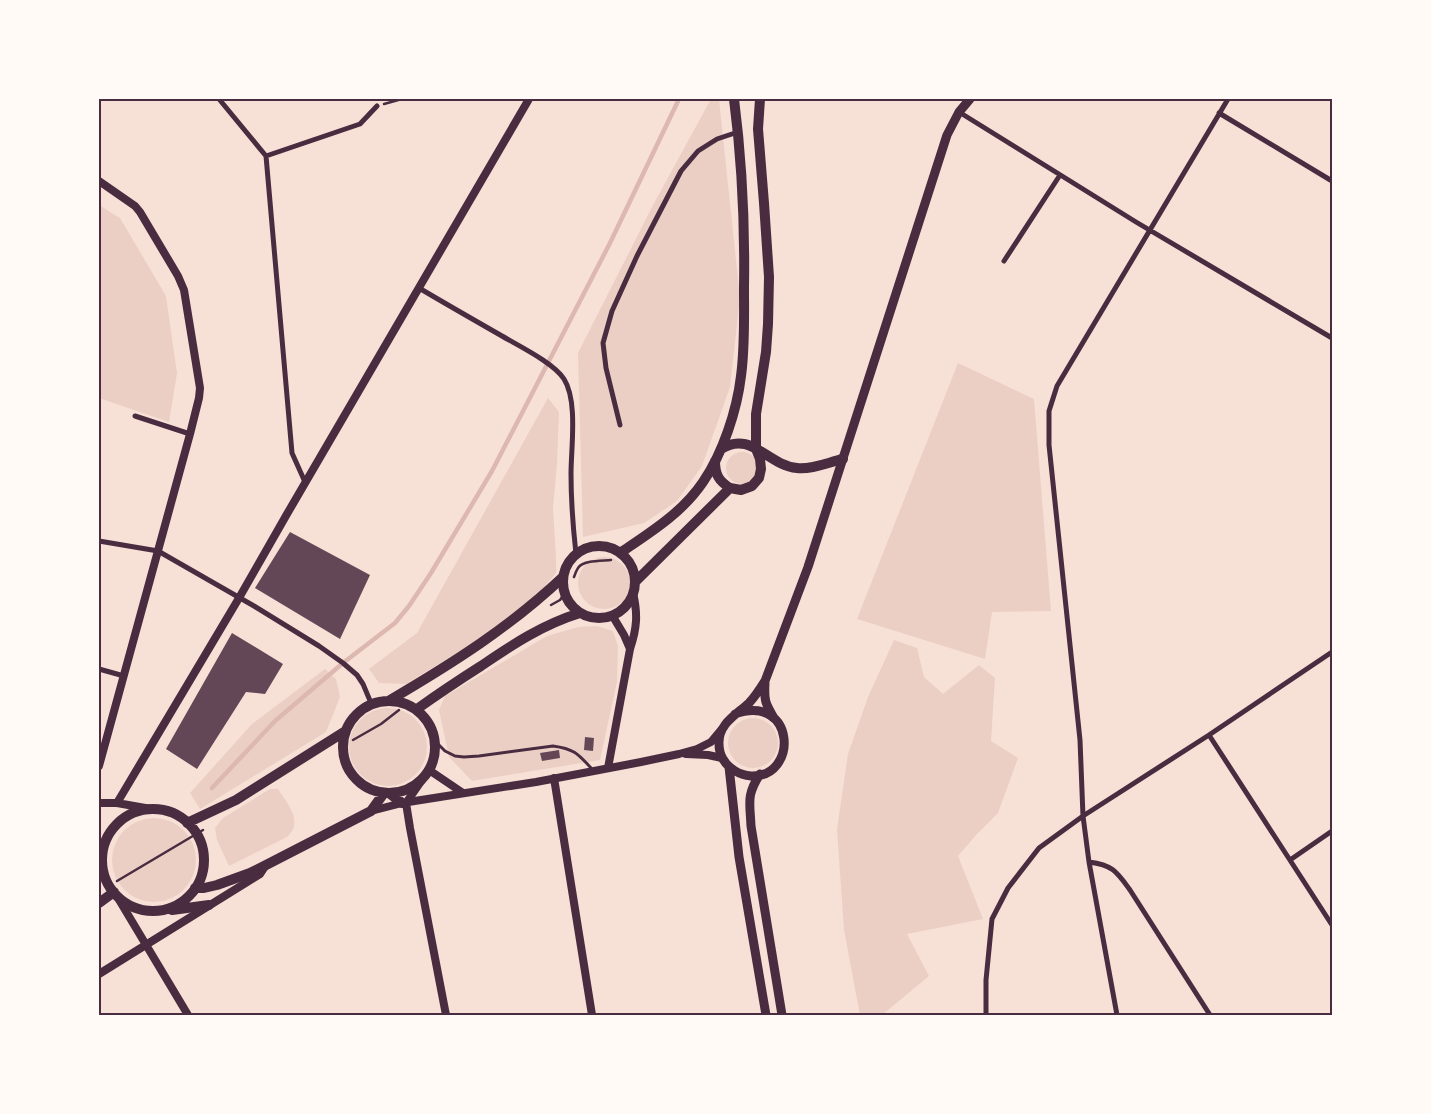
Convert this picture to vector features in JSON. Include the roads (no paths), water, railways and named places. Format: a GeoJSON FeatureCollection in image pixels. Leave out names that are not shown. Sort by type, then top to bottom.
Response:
{"type":"FeatureCollection","features":[{"type":"Feature","properties":{"kind":"main road"},"geometry":{"type":"LineString","coordinates":[[622,554],[665,523],[684,506],[703,482],[715,461],[729,426],[741,377],[744,338],[745,249],[738,132],[734,99]]}},
{"type":"Feature","properties":{"kind":"main road"},"geometry":{"type":"LineString","coordinates":[[715,461],[715,472],[721,482],[730,488],[741,490],[752,486],[760,478],[760,459],[756,449],[756,414],[766,352],[769,277],[758,129],[760,99]]}},
{"type":"Feature","properties":{"kind":"main road"},"geometry":{"type":"LineString","coordinates":[[765,682],[764,697],[767,706],[781,727],[785,740],[784,751],[777,765],[768,772],[755,776],[744,775],[729,767],[722,758],[719,741],[721,730],[756,695],[765,682],[808,568],[944,144],[959,112],[970,99]]}},
{"type":"Feature","properties":{"kind":"main road"},"geometry":{"type":"LineString","coordinates":[[721,449],[729,444],[738,442],[747,444],[785,466],[796,468],[808,468],[843,459]]}},
{"type":"Feature","properties":{"kind":"main road"},"geometry":{"type":"LineString","coordinates":[[634,588],[730,488]]}},
{"type":"Feature","properties":{"kind":"main road"},"geometry":{"type":"LineString","coordinates":[[598,546],[610,547],[622,554],[634,571],[634,588],[629,602],[621,610],[601,618],[590,617],[572,606],[568,590],[563,588],[568,579],[565,568],[570,560],[586,548],[598,546]]}},
{"type":"Feature","properties":{"kind":"main road"},"geometry":{"type":"LineString","coordinates":[[390,700],[450,665],[568,579]]}},
{"type":"Feature","properties":{"kind":"main road"},"geometry":{"type":"LineString","coordinates":[[417,709],[508,647],[562,618],[580,612]]}},
{"type":"Feature","properties":{"kind":"main road"},"geometry":{"type":"LineString","coordinates":[[390,700],[407,704],[417,709],[433,731],[435,741],[434,757],[429,770],[422,780],[408,789],[387,793],[373,791],[353,777],[343,756],[342,746],[344,732],[354,715],[372,703],[390,700]]}},
{"type":"Feature","properties":{"kind":"main road"},"geometry":{"type":"LineString","coordinates":[[735,714],[746,710],[757,710],[774,718]]}},
{"type":"Feature","properties":{"kind":"main road"},"geometry":{"type":"LineString","coordinates":[[187,823],[236,800],[344,732]]}},
{"type":"Feature","properties":{"kind":"main road"},"geometry":{"type":"LineString","coordinates":[[729,767],[739,857],[766,1015]]}},
{"type":"Feature","properties":{"kind":"main road"},"geometry":{"type":"LineString","coordinates":[[760,774],[752,786],[749,796],[752,826],[782,1015]]}},
{"type":"Feature","properties":{"kind":"main road"},"geometry":{"type":"LineString","coordinates":[[387,793],[404,803]]}},
{"type":"Feature","properties":{"kind":"main road"},"geometry":{"type":"LineString","coordinates":[[195,888],[217,886],[250,873],[371,811],[387,793]]}},
{"type":"Feature","properties":{"kind":"main road"},"geometry":{"type":"LineString","coordinates":[[164,910],[179,904],[191,894],[200,880],[204,865],[200,832],[176,815],[164,810],[151,809],[136,812],[123,819],[112,829],[105,842],[101,857],[101,869],[114,892],[132,907],[148,911],[164,910],[209,905]]}},
{"type":"Feature","properties":{"kind":"main road"},"geometry":{"type":"LineString","coordinates":[[99,903],[114,892]]}},
{"type":"Feature","properties":{"kind":"street"},"geometry":{"type":"LineString","coordinates":[[219,99],[266,156],[292,453],[305,482]]}},
{"type":"Feature","properties":{"kind":"street"},"geometry":{"type":"LineString","coordinates":[[117,803],[239,598],[528,99]]}},
{"type":"Feature","properties":{"kind":"street"},"geometry":{"type":"LineString","coordinates":[[1117,1015],[1090,862],[1084,816],[1080,740],[1049,445],[1049,411],[1057,386],[1228,99]]}},
{"type":"Feature","properties":{"kind":"street"},"geometry":{"type":"LineString","coordinates":[[266,156],[360,124],[377,106]]}},
{"type":"Feature","properties":{"kind":"street"},"geometry":{"type":"LineString","coordinates":[[959,112],[1149,230],[1332,338]]}},
{"type":"Feature","properties":{"kind":"street"},"geometry":{"type":"LineString","coordinates":[[1219,113],[1332,181]]}},
{"type":"Feature","properties":{"kind":"street"},"geometry":{"type":"LineString","coordinates":[[620,426],[606,368],[603,343],[612,311],[637,256],[682,170],[698,151],[716,139],[738,132]]}},
{"type":"Feature","properties":{"kind":"street"},"geometry":{"type":"LineString","coordinates":[[1004,261],[1060,175]]}},
{"type":"Feature","properties":{"kind":"street"},"geometry":{"type":"LineString","coordinates":[[99,181],[135,206],[140,212],[178,276],[184,290],[200,388],[190,434],[99,766]]}},
{"type":"Feature","properties":{"kind":"street"},"geometry":{"type":"LineString","coordinates":[[419,288],[541,358],[565,380],[570,395],[573,432],[571,474],[576,554]]}},
{"type":"Feature","properties":{"kind":"street"},"geometry":{"type":"LineString","coordinates":[[135,416],[190,434]]}},
{"type":"Feature","properties":{"kind":"street"},"geometry":{"type":"LineString","coordinates":[[99,541],[158,551],[239,598],[336,658],[357,675],[372,703]]}},
{"type":"Feature","properties":{"kind":"street"},"geometry":{"type":"LineString","coordinates":[[608,768],[630,649],[635,635],[637,617],[634,588]]}},
{"type":"Feature","properties":{"kind":"street"},"geometry":{"type":"LineString","coordinates":[[612,615],[630,649]]}},
{"type":"Feature","properties":{"kind":"street"},"geometry":{"type":"LineString","coordinates":[[986,1015],[986,980],[992,919],[1008,888],[1039,848],[1084,816],[1332,652]]}},
{"type":"Feature","properties":{"kind":"street"},"geometry":{"type":"LineString","coordinates":[[99,668],[124,676]]}},
{"type":"Feature","properties":{"kind":"street"},"geometry":{"type":"LineString","coordinates":[[371,811],[404,803],[554,778],[679,754],[697,749],[711,742],[721,730]]}},
{"type":"Feature","properties":{"kind":"street"},"geometry":{"type":"LineString","coordinates":[[1209,735],[1332,925]]}},
{"type":"Feature","properties":{"kind":"street"},"geometry":{"type":"LineString","coordinates":[[679,754],[708,755],[722,758]]}},
{"type":"Feature","properties":{"kind":"street"},"geometry":{"type":"LineString","coordinates":[[429,770],[463,794]]}},
{"type":"Feature","properties":{"kind":"street"},"geometry":{"type":"LineString","coordinates":[[554,778],[592,1015]]}},
{"type":"Feature","properties":{"kind":"street"},"geometry":{"type":"LineString","coordinates":[[404,803],[422,780]]}},
{"type":"Feature","properties":{"kind":"street"},"geometry":{"type":"LineString","coordinates":[[99,803],[117,803],[151,809]]}},
{"type":"Feature","properties":{"kind":"street"},"geometry":{"type":"LineString","coordinates":[[404,803],[446,1015]]}},
{"type":"Feature","properties":{"kind":"street"},"geometry":{"type":"LineString","coordinates":[[1290,860],[1332,831]]}},
{"type":"Feature","properties":{"kind":"street"},"geometry":{"type":"LineString","coordinates":[[1090,862],[1102,864],[1118,873],[1210,1015]]}},
{"type":"Feature","properties":{"kind":"street"},"geometry":{"type":"LineString","coordinates":[[99,974],[260,874],[268,864]]}},
{"type":"Feature","properties":{"kind":"street"},"geometry":{"type":"LineString","coordinates":[[114,892],[188,1015]]}},
{"type":"Feature","properties":{"kind":"lane"},"geometry":{"type":"LineString","coordinates":[[435,741],[445,751],[455,756],[464,757],[553,746],[564,747],[576,752],[594,770]]}},
{"type":"Feature","properties":{"kind":"waterway"},"geometry":{"type":"LineString","coordinates":[[212,788],[275,721],[343,663],[395,623],[409,606],[492,471],[610,243],[679,99]]}}]}
